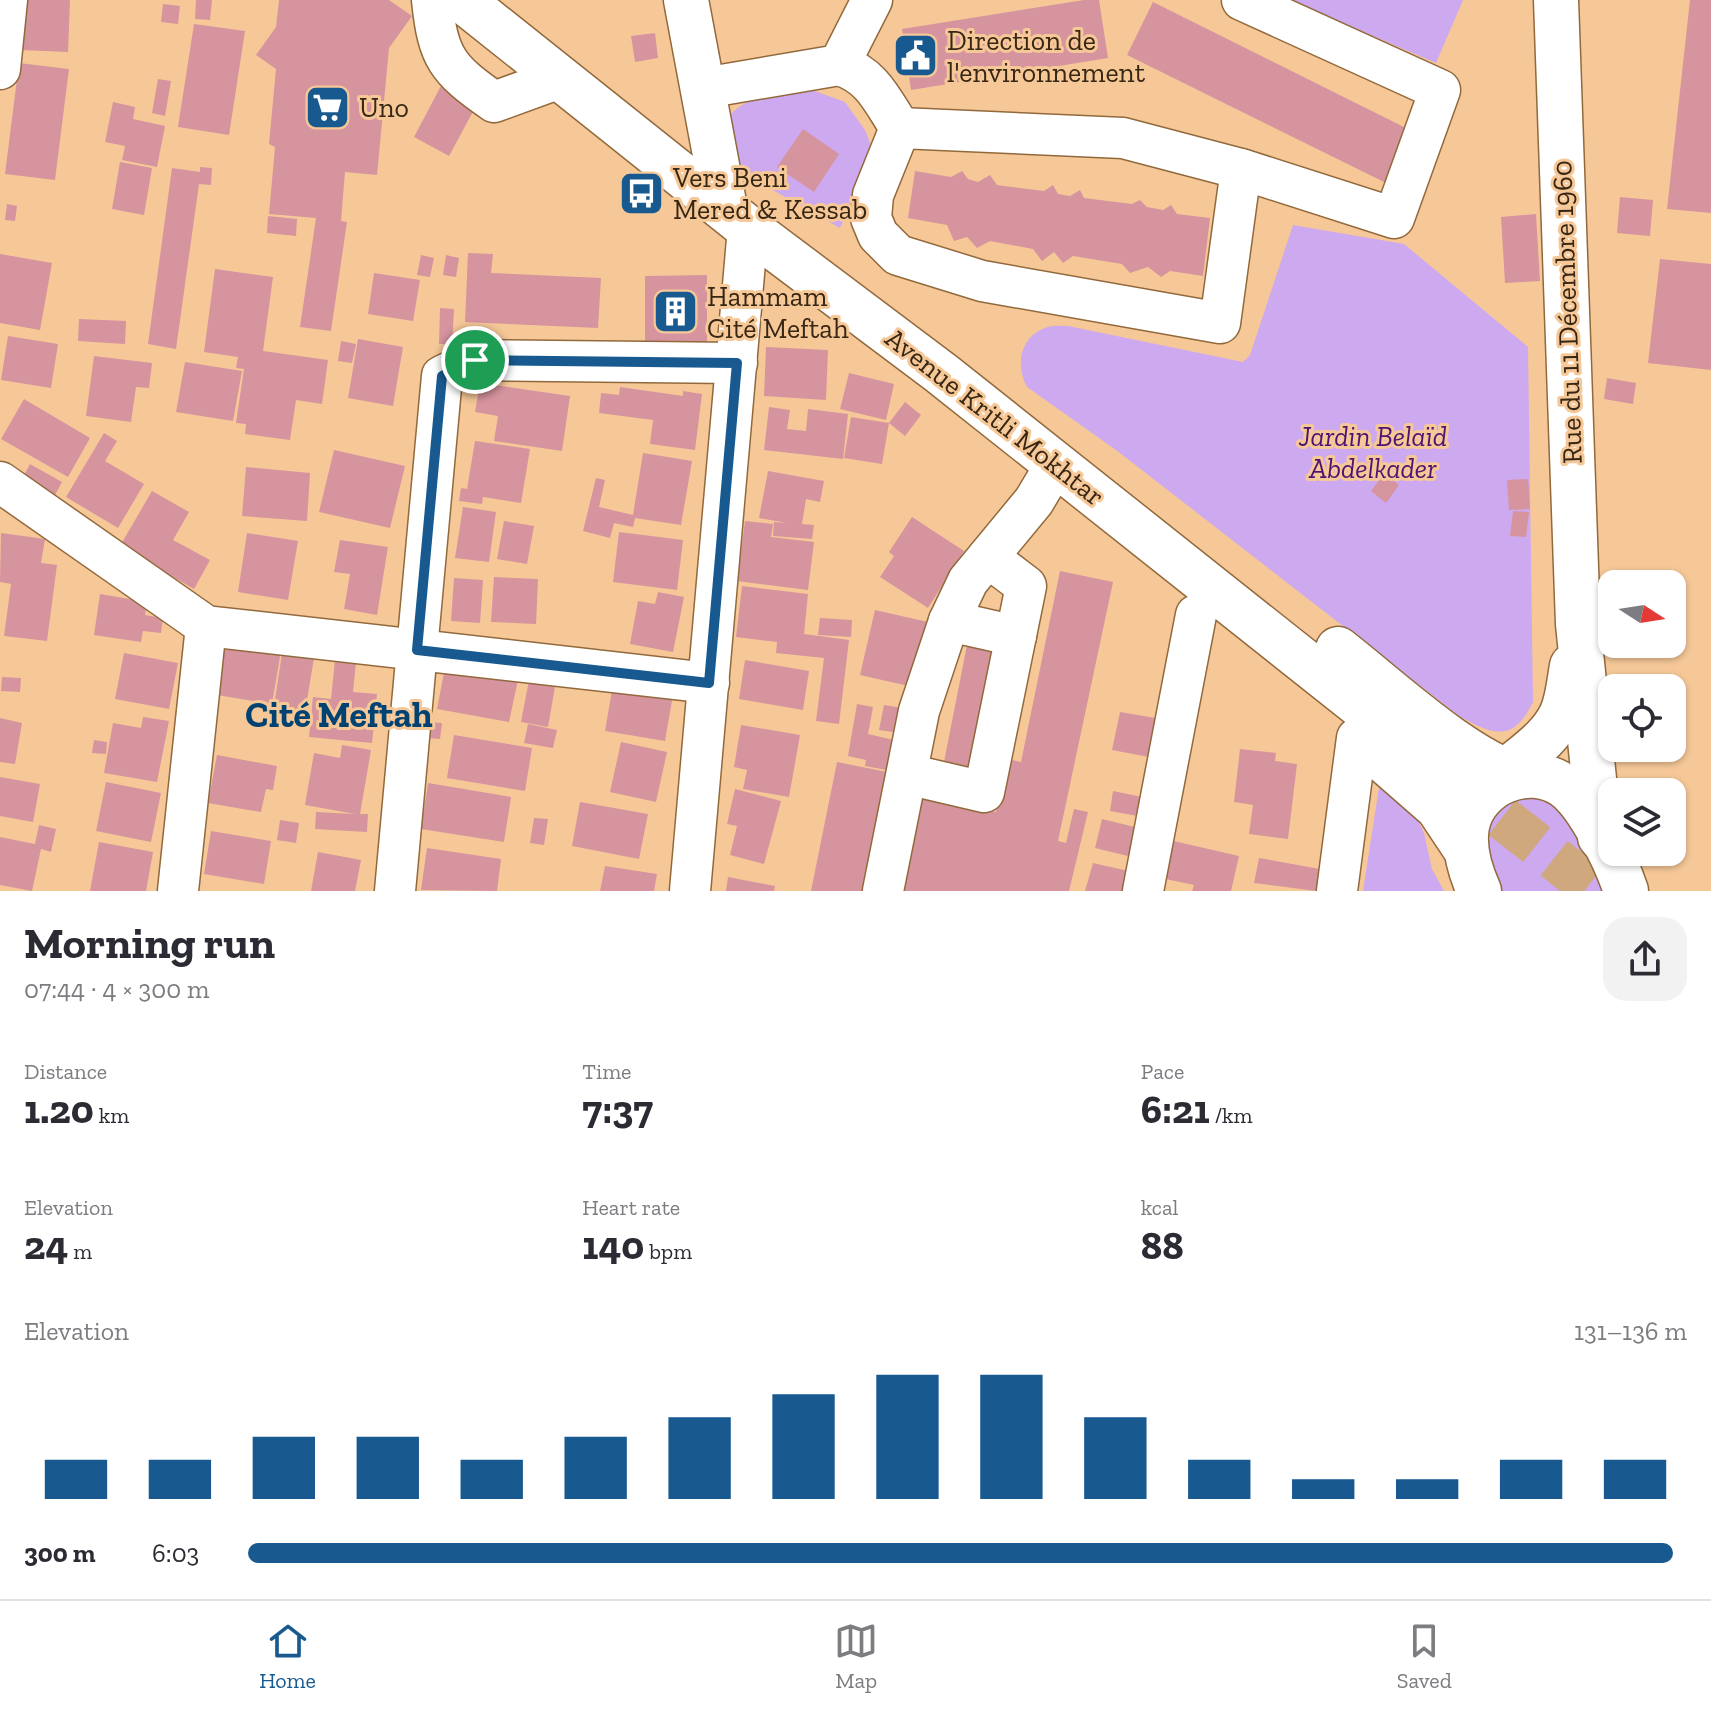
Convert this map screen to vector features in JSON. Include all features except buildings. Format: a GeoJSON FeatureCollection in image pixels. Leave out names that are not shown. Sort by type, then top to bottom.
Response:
{"type":"FeatureCollection","features":[{"type":"Feature","properties":{"kind":"main road","name":"Avenue Kritli Mokhtar"},"geometry":{"type":"LineString","coordinates":[[462,0],[737,218],[1056,464]]}},
{"type":"Feature","properties":{"kind":"main road"},"geometry":{"type":"LineString","coordinates":[[686,0],[704,88],[737,218]]}},
{"type":"Feature","properties":{"kind":"main road","name":"Rue du 11 Décembre 1960"},"geometry":{"type":"LineString","coordinates":[[1556,0],[1578,624],[1599,778]]}},
{"type":"Feature","properties":{"kind":"main road"},"geometry":{"type":"LineString","coordinates":[[1056,464],[1095,520],[1196,615],[1357,738],[1438,808],[1466,850],[1479,891]]}},
{"type":"Feature","properties":{"kind":"main road"},"geometry":{"type":"LineString","coordinates":[[1056,464],[1138,502],[1200,542],[1477,757],[1490,779]]}},
{"type":"Feature","properties":{"kind":"main road","name":"Rue du 11 Décembre 1960"},"geometry":{"type":"LineString","coordinates":[[1490,779],[1550,733],[1562,714],[1578,624]]}},
{"type":"Feature","properties":{"kind":"main road"},"geometry":{"type":"LineString","coordinates":[[1490,779],[1542,777],[1562,785],[1577,798],[1598,831]]}},
{"type":"Feature","properties":{"kind":"main road"},"geometry":{"type":"LineString","coordinates":[[1466,850],[1467,826],[1472,809],[1490,779]]}},
{"type":"Feature","properties":{"kind":"main road"},"geometry":{"type":"LineString","coordinates":[[1616,866],[1626,891]]}},
{"type":"Feature","properties":{"kind":"main road"},"geometry":{"type":"LineString","coordinates":[[1627,866],[1651,891]]}},
{"type":"Feature","properties":{"kind":"street"},"geometry":{"type":"LineString","coordinates":[[0,69],[7,0]]}},
{"type":"Feature","properties":{"kind":"street"},"geometry":{"type":"LineString","coordinates":[[432,0],[437,41],[459,78],[494,102],[560,78]]}},
{"type":"Feature","properties":{"kind":"street"},"geometry":{"type":"LineString","coordinates":[[839,65],[872,0]]}},
{"type":"Feature","properties":{"kind":"street"},"geometry":{"type":"LineString","coordinates":[[900,128],[1123,138],[1241,169],[1394,218],[1440,90],[1242,0]]}},
{"type":"Feature","properties":{"kind":"street"},"geometry":{"type":"LineString","coordinates":[[704,88],[839,65],[858,71],[877,92],[900,128]]}},
{"type":"Feature","properties":{"kind":"street"},"geometry":{"type":"LineString","coordinates":[[900,128],[873,195],[871,218],[878,235],[898,255],[982,281],[1220,323],[1241,169]]}},
{"type":"Feature","properties":{"kind":"street"},"geometry":{"type":"LineString","coordinates":[[690,891],[737,363],[737,218]]}},
{"type":"Feature","properties":{"kind":"street"},"geometry":{"type":"LineString","coordinates":[[395,891],[442,376],[475,360],[737,363]]}},
{"type":"Feature","properties":{"kind":"street"},"geometry":{"type":"LineString","coordinates":[[883,891],[919,711],[949,621],[968,581],[1034,501],[1056,464]]}},
{"type":"Feature","properties":{"kind":"street"},"geometry":{"type":"LineString","coordinates":[[0,482],[206,626],[709,683]]}},
{"type":"Feature","properties":{"kind":"street"},"geometry":{"type":"LineString","coordinates":[[907,774],[984,792],[1026,586],[988,557]]}},
{"type":"Feature","properties":{"kind":"street"},"geometry":{"type":"LineString","coordinates":[[1143,891],[1196,615]]}},
{"type":"Feature","properties":{"kind":"street"},"geometry":{"type":"LineString","coordinates":[[949,621],[1016,636]]}},
{"type":"Feature","properties":{"kind":"street"},"geometry":{"type":"LineString","coordinates":[[178,891],[206,626]]}},
{"type":"Feature","properties":{"kind":"street"},"geometry":{"type":"LineString","coordinates":[[1337,891],[1357,738]]}},
{"type":"Feature","properties":{"kind":"green space"},"geometry":{"type":"Polygon","coordinates":[[[1289,0],[1463,0],[1436,63],[1289,0]]]}},
{"type":"Feature","properties":{"kind":"green space"},"geometry":{"type":"Polygon","coordinates":[[[812,90],[845,102],[865,130],[871,145],[867,165],[840,228],[753,179],[734,158],[730,115],[738,108],[757,98],[812,90]]]}},
{"type":"Feature","properties":{"kind":"green space","name":"Jardin Belaïd Abdelkader"},"geometry":{"type":"Polygon","coordinates":[[[1293,225],[1404,244],[1528,347],[1533,702],[1518,724],[1510,729],[1492,731],[1459,716],[1116,450],[1027,387],[1023,378],[1021,360],[1026,344],[1039,331],[1055,326],[1068,326],[1243,362],[1250,355],[1293,225]]]}},
{"type":"Feature","properties":{"kind":"green space"},"geometry":{"type":"Polygon","coordinates":[[[1380,781],[1413,810],[1424,833],[1432,869],[1444,891],[1363,891],[1380,781]]]}},
{"type":"Feature","properties":{"kind":"green space"},"geometry":{"type":"Polygon","coordinates":[[[1531,790],[1564,802],[1614,891],[1497,891],[1483,867],[1485,819],[1498,804],[1531,790]]]}},
{"type":"Feature","properties":{"kind":"tunnel"},"geometry":{"type":"LineString","coordinates":[[1450,777],[1596,891]]}},
{"type":"Feature","properties":{"kind":"place","name":"Direction de l'environnement"},"geometry":{"type":"Point","coordinates":[916,56]}},
{"type":"Feature","properties":{"kind":"place","name":"Uno"},"geometry":{"type":"Point","coordinates":[328,107]}},
{"type":"Feature","properties":{"kind":"place","name":"Vers Beni Mered & Kessab"},"geometry":{"type":"Point","coordinates":[642,193]}},
{"type":"Feature","properties":{"kind":"place","name":"Hammam Cité Meftah"},"geometry":{"type":"Point","coordinates":[676,312]}},
{"type":"Feature","properties":{"kind":"district","name":"Cité Meftah"},"geometry":{"type":"Point","coordinates":[339,714]}},
{"type":"Feature","properties":{"kind":"route"},"geometry":{"type":"LineString","coordinates":[[475,360],[737,363],[709,683],[417,650],[442,376],[475,360]]}}]}
